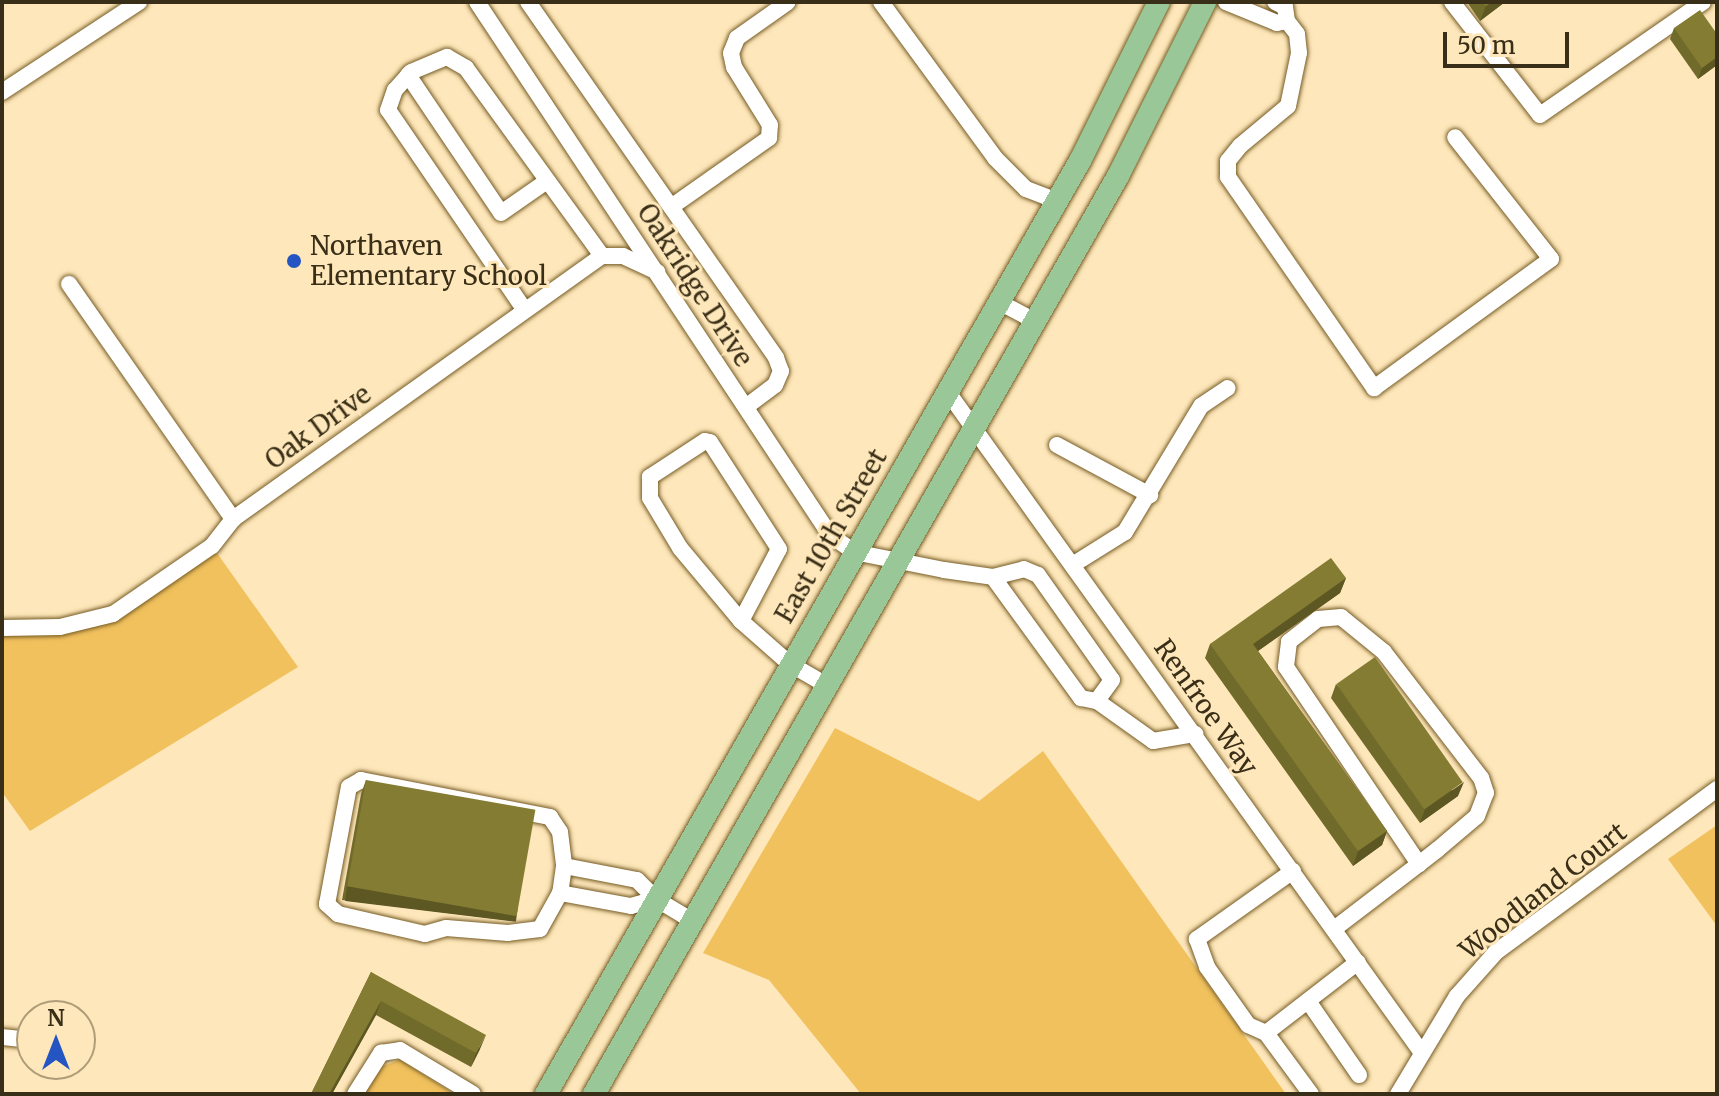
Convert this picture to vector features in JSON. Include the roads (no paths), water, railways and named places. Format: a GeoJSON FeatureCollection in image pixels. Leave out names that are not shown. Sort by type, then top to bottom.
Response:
{"type":"FeatureCollection","features":[{"type":"Feature","properties":{"kind":"main road","name":"East 10th Street"},"geometry":{"type":"LineString","coordinates":[[546,1094],[1057,201],[1159,2]]}},
{"type":"Feature","properties":{"kind":"main road"},"geometry":{"type":"LineString","coordinates":[[594,1094],[824,684],[976,425],[1131,151],[1205,2]]}},
{"type":"Feature","properties":{"kind":"street"},"geometry":{"type":"LineString","coordinates":[[2,92],[139,2]]}},
{"type":"Feature","properties":{"kind":"street","name":"Oakridge Drive"},"geometry":{"type":"LineString","coordinates":[[477,2],[830,535],[854,552]]}},
{"type":"Feature","properties":{"kind":"street"},"geometry":{"type":"LineString","coordinates":[[528,2],[781,371],[775,385],[746,407]]}},
{"type":"Feature","properties":{"kind":"street"},"geometry":{"type":"LineString","coordinates":[[671,207],[769,138],[770,125],[734,67],[731,53],[737,38],[788,2]]}},
{"type":"Feature","properties":{"kind":"street"},"geometry":{"type":"LineString","coordinates":[[881,2],[995,158],[1026,189],[1057,201]]}},
{"type":"Feature","properties":{"kind":"street"},"geometry":{"type":"LineString","coordinates":[[1226,2],[1277,23],[1287,21]]}},
{"type":"Feature","properties":{"kind":"street"},"geometry":{"type":"LineString","coordinates":[[1275,2],[1285,7],[1287,21],[1297,34],[1299,53],[1288,106],[1240,146],[1228,161],[1228,177],[1374,388],[1551,259],[1455,137]]}},
{"type":"Feature","properties":{"kind":"street"},"geometry":{"type":"LineString","coordinates":[[1452,2],[1540,115],[1703,2]]}},
{"type":"Feature","properties":{"kind":"street"},"geometry":{"type":"LineString","coordinates":[[524,309],[399,132],[388,110],[395,90],[408,75],[447,57],[466,68],[602,256],[623,256],[658,272]]}},
{"type":"Feature","properties":{"kind":"street"},"geometry":{"type":"LineString","coordinates":[[408,75],[501,213],[547,181]]}},
{"type":"Feature","properties":{"kind":"street","name":"Oak Drive"},"geometry":{"type":"LineString","coordinates":[[2,628],[60,627],[113,614],[212,546],[233,519],[602,256]]}},
{"type":"Feature","properties":{"kind":"street"},"geometry":{"type":"LineString","coordinates":[[69,284],[233,519]]}},
{"type":"Feature","properties":{"kind":"street"},"geometry":{"type":"LineString","coordinates":[[999,302],[1035,321]]}},
{"type":"Feature","properties":{"kind":"street"},"geometry":{"type":"LineString","coordinates":[[1074,564],[1125,532],[1201,406],[1228,388]]}},
{"type":"Feature","properties":{"kind":"street","name":"Renfroe Way"},"geometry":{"type":"LineString","coordinates":[[947,391],[976,425],[1422,1053]]}},
{"type":"Feature","properties":{"kind":"street"},"geometry":{"type":"LineString","coordinates":[[741,621],[779,549],[710,442],[705,441],[650,477],[650,498],[680,548],[741,621],[790,664],[824,684]]}},
{"type":"Feature","properties":{"kind":"street"},"geometry":{"type":"LineString","coordinates":[[1057,445],[1150,495]]}},
{"type":"Feature","properties":{"kind":"street"},"geometry":{"type":"LineString","coordinates":[[854,552],[993,577],[1024,569],[1038,575],[1112,680],[1097,701]]}},
{"type":"Feature","properties":{"kind":"street"},"geometry":{"type":"LineString","coordinates":[[993,577],[1081,698],[1097,701],[1153,741],[1195,734]]}},
{"type":"Feature","properties":{"kind":"street"},"geometry":{"type":"LineString","coordinates":[[1334,929],[1419,864],[1477,816],[1486,793],[1481,778],[1384,652],[1341,617],[1318,619],[1289,642],[1286,667],[1419,864]]}},
{"type":"Feature","properties":{"kind":"street"},"geometry":{"type":"LineString","coordinates":[[361,780],[550,817],[560,832],[564,866],[560,893],[540,929],[524,932],[446,928],[425,934],[338,914],[327,904],[349,787],[361,780]]}},
{"type":"Feature","properties":{"kind":"street","name":"Woodland Court"},"geometry":{"type":"LineString","coordinates":[[1398,1094],[1457,996],[1496,952],[1717,789]]}},
{"type":"Feature","properties":{"kind":"street"},"geometry":{"type":"LineString","coordinates":[[564,866],[637,880],[656,899],[691,920]]}},
{"type":"Feature","properties":{"kind":"street"},"geometry":{"type":"LineString","coordinates":[[1293,871],[1197,939],[1207,967],[1248,1025],[1266,1033],[1311,1094]]}},
{"type":"Feature","properties":{"kind":"street"},"geometry":{"type":"LineString","coordinates":[[560,893],[631,906],[656,899]]}},
{"type":"Feature","properties":{"kind":"street"},"geometry":{"type":"LineString","coordinates":[[1266,1033],[1358,962]]}},
{"type":"Feature","properties":{"kind":"street"},"geometry":{"type":"LineString","coordinates":[[1308,1001],[1359,1075]]}},
{"type":"Feature","properties":{"kind":"street"},"geometry":{"type":"LineString","coordinates":[[355,1094],[381,1053],[400,1050],[473,1094]]}},
{"type":"Feature","properties":{"kind":"place","name":"Northaven Elementary School"},"geometry":{"type":"Point","coordinates":[294,261]}}]}
